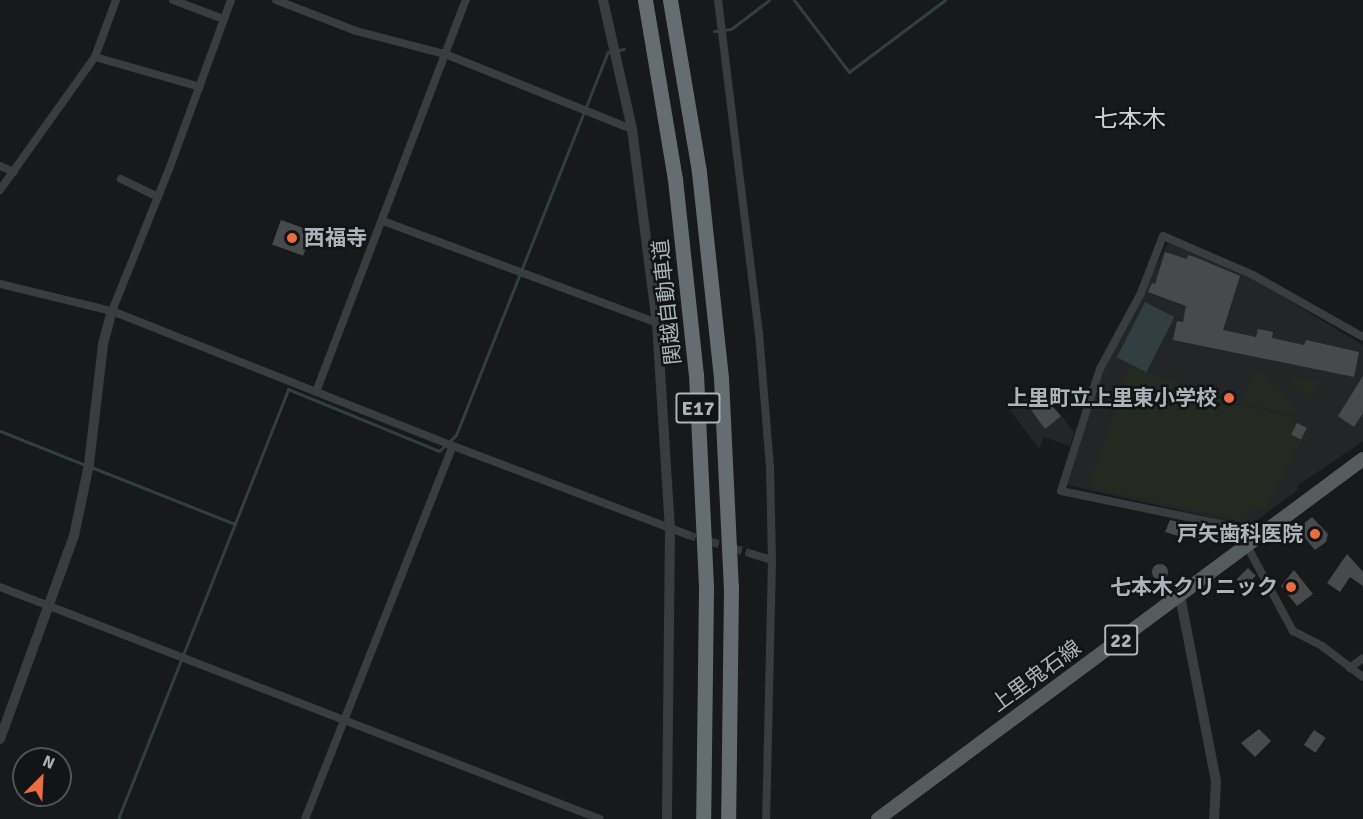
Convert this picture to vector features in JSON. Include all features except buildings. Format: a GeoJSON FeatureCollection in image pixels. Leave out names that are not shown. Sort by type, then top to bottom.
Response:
{"type":"FeatureCollection","features":[{"type":"Feature","properties":{"kind":"highway","name":"関越自動車道"},"geometry":{"type":"LineString","coordinates":[[645,0],[675,179],[696,374],[706,589],[703,819]]}},
{"type":"Feature","properties":{"kind":"highway","name":"E17"},"geometry":{"type":"LineString","coordinates":[[670,0],[699,172],[721,378],[731,587],[728,819]]}},
{"type":"Feature","properties":{"kind":"main road","name":"上里鬼石線"},"geometry":{"type":"LineString","coordinates":[[878,819],[1363,459]]}},
{"type":"Feature","properties":{"kind":"street"},"geometry":{"type":"LineString","coordinates":[[0,190],[95,57],[116,0]]}},
{"type":"Feature","properties":{"kind":"street"},"geometry":{"type":"LineString","coordinates":[[173,0],[223,19]]}},
{"type":"Feature","properties":{"kind":"street"},"geometry":{"type":"LineString","coordinates":[[0,740],[74,536],[89,464],[103,344],[112,311],[158,197],[231,0]]}},
{"type":"Feature","properties":{"kind":"street"},"geometry":{"type":"LineString","coordinates":[[276,0],[356,31],[445,54],[632,129]]}},
{"type":"Feature","properties":{"kind":"street"},"geometry":{"type":"LineString","coordinates":[[316,392],[466,0]]}},
{"type":"Feature","properties":{"kind":"street"},"geometry":{"type":"LineString","coordinates":[[603,0],[632,129],[657,323],[670,528],[667,819]]}},
{"type":"Feature","properties":{"kind":"street"},"geometry":{"type":"LineString","coordinates":[[718,0],[759,333],[772,560],[766,819]]}},
{"type":"Feature","properties":{"kind":"street"},"geometry":{"type":"LineString","coordinates":[[95,57],[200,87]]}},
{"type":"Feature","properties":{"kind":"street"},"geometry":{"type":"LineString","coordinates":[[0,166],[14,172]]}},
{"type":"Feature","properties":{"kind":"street"},"geometry":{"type":"LineString","coordinates":[[121,179],[158,197]]}},
{"type":"Feature","properties":{"kind":"street"},"geometry":{"type":"LineString","coordinates":[[383,221],[657,323]]}},
{"type":"Feature","properties":{"kind":"street"},"geometry":{"type":"LineString","coordinates":[[1264,533],[1061,491],[1100,369],[1141,293],[1163,237],[1263,279],[1363,337]]}},
{"type":"Feature","properties":{"kind":"street"},"geometry":{"type":"LineString","coordinates":[[0,284],[112,311],[453,446],[688,535]]}},
{"type":"Feature","properties":{"kind":"street"},"geometry":{"type":"LineString","coordinates":[[306,819],[453,446]]}},
{"type":"Feature","properties":{"kind":"street"},"geometry":{"type":"LineString","coordinates":[[1247,546],[1264,582],[1293,631],[1322,646],[1363,677]]}},
{"type":"Feature","properties":{"kind":"street"},"geometry":{"type":"LineString","coordinates":[[752,554],[772,560]]}},
{"type":"Feature","properties":{"kind":"street"},"geometry":{"type":"LineString","coordinates":[[0,588],[600,819]]}},
{"type":"Feature","properties":{"kind":"street"},"geometry":{"type":"LineString","coordinates":[[1180,596],[1216,782],[1214,819]]}},
{"type":"Feature","properties":{"kind":"street"},"geometry":{"type":"LineString","coordinates":[[1350,668],[1363,658]]}},
{"type":"Feature","properties":{"kind":"shaded area","name":"上里町立上里東小学校"},"geometry":{"type":"Polygon","coordinates":[[[1168,243],[1251,278],[1363,345],[1363,441],[1297,486],[1299,489],[1249,526],[1067,485],[1104,370],[1168,243]]]}},
{"type":"Feature","properties":{"kind":"shaded area"},"geometry":{"type":"Polygon","coordinates":[[[1145,302],[1174,317],[1146,372],[1117,357],[1145,302]]]}},
{"type":"Feature","properties":{"kind":"shaded area"},"geometry":{"type":"Polygon","coordinates":[[[1130,366],[1234,404],[1290,417],[1308,428],[1265,510],[1257,508],[1240,520],[1094,489],[1090,483],[1130,366]]]}},
{"type":"Feature","properties":{"kind":"shaded area"},"geometry":{"type":"Polygon","coordinates":[[[1252,371],[1265,375],[1297,409],[1293,414],[1244,403],[1252,371]]]}},
{"type":"Feature","properties":{"kind":"shaded area"},"geometry":{"type":"Polygon","coordinates":[[[1287,377],[1322,384],[1307,397],[1287,377]]]}},
{"type":"Feature","properties":{"kind":"shaded area"},"geometry":{"type":"Polygon","coordinates":[[[1039,387],[1074,432],[1070,446],[1044,437],[1039,449],[1010,410],[1039,387]]]}},
{"type":"Feature","properties":{"kind":"waterway"},"geometry":{"type":"LineString","coordinates":[[714,31],[731,29],[769,0]]}},
{"type":"Feature","properties":{"kind":"waterway"},"geometry":{"type":"LineString","coordinates":[[794,0],[849,72],[945,0]]}},
{"type":"Feature","properties":{"kind":"waterway"},"geometry":{"type":"LineString","coordinates":[[118,819],[288,389],[439,451],[456,435],[608,52],[624,49]]}},
{"type":"Feature","properties":{"kind":"waterway"},"geometry":{"type":"LineString","coordinates":[[0,431],[85,465]]}},
{"type":"Feature","properties":{"kind":"waterway"},"geometry":{"type":"LineString","coordinates":[[91,467],[235,524]]}},
{"type":"Feature","properties":{"kind":"tunnel"},"geometry":{"type":"LineString","coordinates":[[688,535],[752,554]]}},
{"type":"Feature","properties":{"kind":"place","name":"西福寺"},"geometry":{"type":"Point","coordinates":[292,238]}},
{"type":"Feature","properties":{"kind":"place","name":"上里町立上里東小学校"},"geometry":{"type":"Point","coordinates":[1229,398]}},
{"type":"Feature","properties":{"kind":"place","name":"戸矢歯科医院"},"geometry":{"type":"Point","coordinates":[1315,534]}},
{"type":"Feature","properties":{"kind":"place","name":"七本木クリニック"},"geometry":{"type":"Point","coordinates":[1291,587]}},
{"type":"Feature","properties":{"kind":"district","name":"七本木"},"geometry":{"type":"Point","coordinates":[1130,120]}}]}
